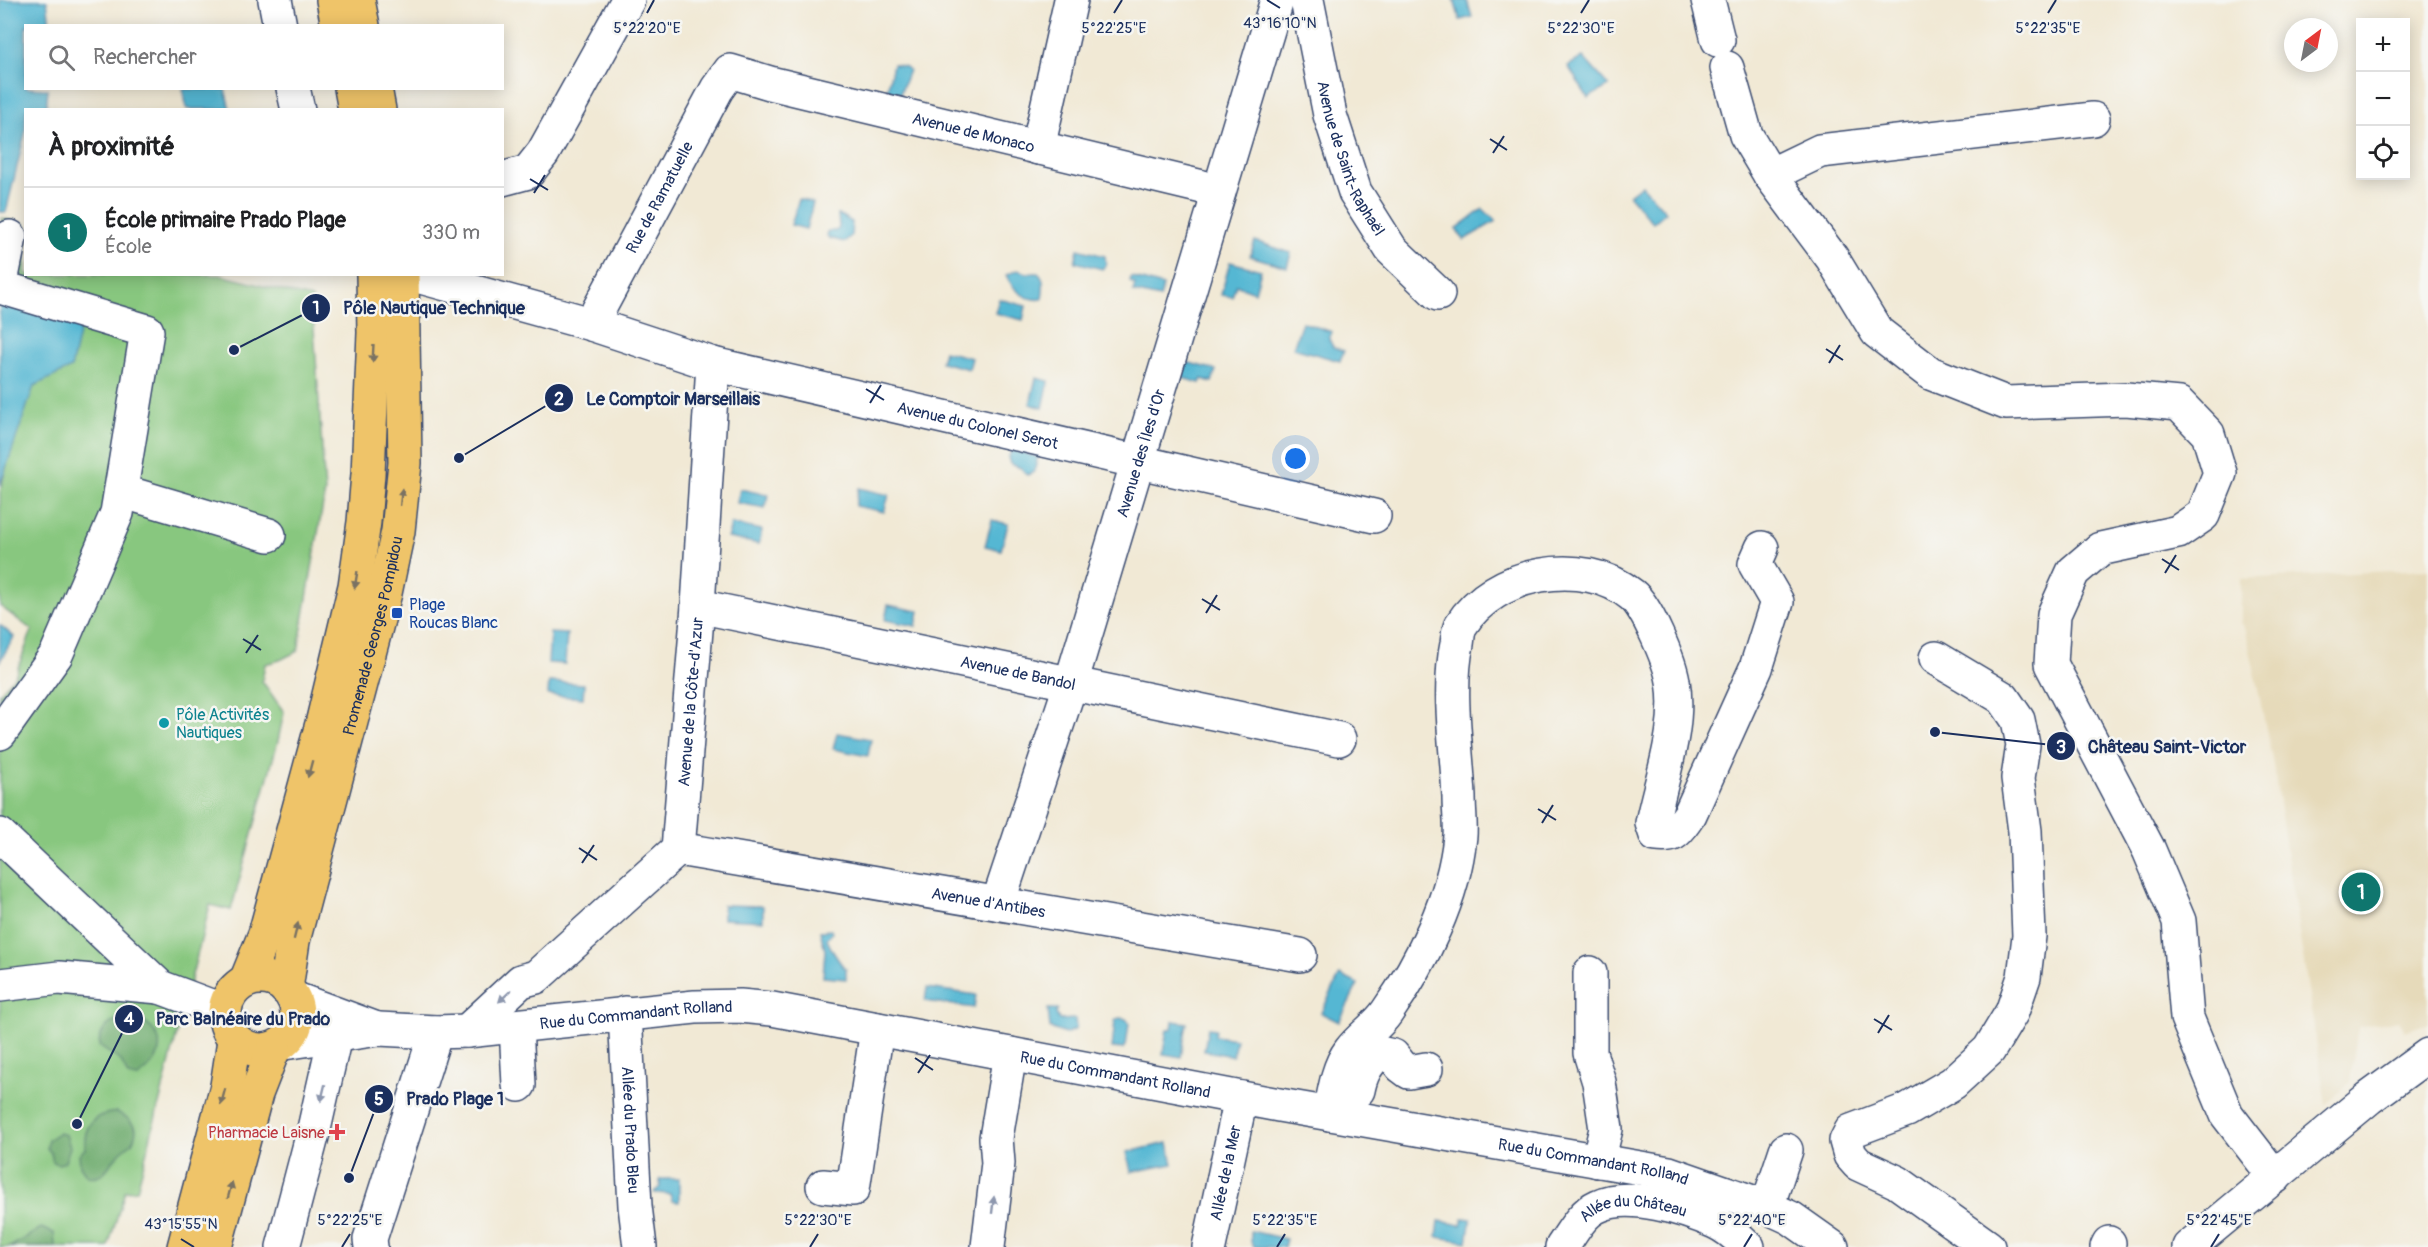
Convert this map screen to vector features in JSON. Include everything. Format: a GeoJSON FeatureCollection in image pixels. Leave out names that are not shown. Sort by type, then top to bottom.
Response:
{"type":"FeatureCollection","features":[{"type":"Feature","properties":{"kind":"main road"},"geometry":{"type":"LineString","coordinates":[[333,0],[338,24]]}},
{"type":"Feature","properties":{"kind":"main road"},"geometry":{"type":"LineString","coordinates":[[358,0],[363,24]]}},
{"type":"Feature","properties":{"kind":"main road"},"geometry":{"type":"LineString","coordinates":[[351,90],[355,108]]}},
{"type":"Feature","properties":{"kind":"main road"},"geometry":{"type":"LineString","coordinates":[[375,90],[379,108]]}},
{"type":"Feature","properties":{"kind":"main road","name":"Promenade Georges Pompidou"},"geometry":{"type":"LineString","coordinates":[[184,1247],[227,1086],[231,993],[246,981],[265,934],[323,720],[355,586],[368,474],[374,333],[373,276]]}},
{"type":"Feature","properties":{"kind":"main road","name":"Promenade Georges Pompidou"},"geometry":{"type":"LineString","coordinates":[[215,1247],[256,1094],[279,1046],[292,1033],[297,1022],[297,1010],[290,993],[293,942],[385,593],[398,531],[405,463],[402,276]]}},
{"type":"Feature","properties":{"kind":"main road"},"geometry":{"type":"LineString","coordinates":[[246,981],[263,978],[280,983],[290,993]]}},
{"type":"Feature","properties":{"kind":"main road"},"geometry":{"type":"LineString","coordinates":[[229,1026],[243,1046],[253,1050],[279,1046]]}},
{"type":"Feature","properties":{"kind":"street"},"geometry":{"type":"LineString","coordinates":[[275,0],[280,24]]}},
{"type":"Feature","properties":{"kind":"street"},"geometry":{"type":"LineString","coordinates":[[504,178],[528,172],[543,153],[628,0]]}},
{"type":"Feature","properties":{"kind":"street"},"geometry":{"type":"LineString","coordinates":[[1038,148],[1071,0]]}},
{"type":"Feature","properties":{"kind":"street","name":"Avenue des Îles d'Or"},"geometry":{"type":"LineString","coordinates":[[998,903],[1071,683],[1136,461],[1277,0]]}},
{"type":"Feature","properties":{"kind":"street","name":"Avenue de Saint-Raphaël"},"geometry":{"type":"LineString","coordinates":[[1308,0],[1330,115],[1355,192],[1391,249],[1438,294]]}},
{"type":"Feature","properties":{"kind":"street"},"geometry":{"type":"LineString","coordinates":[[1708,0],[1746,135],[1770,175],[1832,258],[1876,332],[1930,374],[2006,403],[2126,399],[2178,404],[2208,434],[2220,473],[2203,515],[2178,532],[2100,549],[2073,572],[2054,614],[2051,664],[2149,850],[2179,921],[2187,1018],[2227,1115],[2275,1177]]}},
{"type":"Feature","properties":{"kind":"street","name":"Avenue de Monaco"},"geometry":{"type":"LineString","coordinates":[[730,71],[770,83],[1219,191]]}},
{"type":"Feature","properties":{"kind":"street","name":"Rue de Ramatuelle"},"geometry":{"type":"LineString","coordinates":[[591,324],[717,89],[730,71]]}},
{"type":"Feature","properties":{"kind":"street"},"geometry":{"type":"LineString","coordinates":[[293,90],[298,108]]}},
{"type":"Feature","properties":{"kind":"street"},"geometry":{"type":"LineString","coordinates":[[1770,175],[1820,151],[2093,118]]}},
{"type":"Feature","properties":{"kind":"street"},"geometry":{"type":"LineString","coordinates":[[0,733],[56,655],[117,513],[147,331],[0,287],[10,237]]}},
{"type":"Feature","properties":{"kind":"street","name":"Avenue du Colonel Serot"},"geometry":{"type":"LineString","coordinates":[[417,276],[591,324],[713,364],[1374,516]]}},
{"type":"Feature","properties":{"kind":"street","name":"Avenue de la Côte-d'Azur"},"geometry":{"type":"LineString","coordinates":[[678,849],[698,606],[713,364]]}},
{"type":"Feature","properties":{"kind":"street"},"geometry":{"type":"LineString","coordinates":[[121,491],[269,535]]}},
{"type":"Feature","properties":{"kind":"street"},"geometry":{"type":"LineString","coordinates":[[1341,1117],[1339,1074],[1349,1051],[1385,1015],[1416,968],[1446,903],[1460,836],[1452,670],[1461,626],[1483,602],[1508,584],[1539,574],[1582,574],[1603,578],[1633,596],[1649,620],[1673,681],[1675,723],[1652,823],[1656,835],[1669,837],[1676,834],[1690,814],[1756,668],[1777,602],[1755,564],[1762,548]]}},
{"type":"Feature","properties":{"kind":"street","name":"Avenue de Bandol"},"geometry":{"type":"LineString","coordinates":[[698,606],[1339,739]]}},
{"type":"Feature","properties":{"kind":"street"},"geometry":{"type":"LineString","coordinates":[[1936,658],[2003,698],[2018,720],[2022,746],[2018,778],[2025,831],[2029,936],[2024,977],[2012,1012],[1989,1050],[1953,1083],[1907,1110],[1851,1131],[1846,1142],[1850,1155],[1858,1164],[1897,1182],[1988,1247]]}},
{"type":"Feature","properties":{"kind":"street"},"geometry":{"type":"LineString","coordinates":[[0,835],[160,987],[229,1026]]}},
{"type":"Feature","properties":{"kind":"street"},"geometry":{"type":"LineString","coordinates":[[371,1247],[370,1239],[452,1031],[521,981],[541,972],[678,849]]}},
{"type":"Feature","properties":{"kind":"street","name":"Avenue d'Antibes"},"geometry":{"type":"LineString","coordinates":[[678,849],[1300,955]]}},
{"type":"Feature","properties":{"kind":"street"},"geometry":{"type":"LineString","coordinates":[[519,1085],[541,972]]}},
{"type":"Feature","properties":{"kind":"street"},"geometry":{"type":"LineString","coordinates":[[1590,973],[1590,1053],[1599,1082],[1606,1129],[1598,1161]]}},
{"type":"Feature","properties":{"kind":"street"},"geometry":{"type":"LineString","coordinates":[[0,985],[59,978],[160,987]]}},
{"type":"Feature","properties":{"kind":"street","name":"Rue du Commandant Rolland"},"geometry":{"type":"LineString","coordinates":[[290,993],[379,1029]]}},
{"type":"Feature","properties":{"kind":"street","name":"Rue du Commandant Rolland"},"geometry":{"type":"LineString","coordinates":[[279,1046],[379,1029],[452,1031],[529,1025],[695,1006],[772,1009],[1341,1117],[1669,1173],[1767,1207],[1791,1218],[1832,1247]]}},
{"type":"Feature","properties":{"kind":"street","name":"Allée du Prado Bleu"},"geometry":{"type":"LineString","coordinates":[[625,1013],[635,1206],[640,1247]]}},
{"type":"Feature","properties":{"kind":"street"},"geometry":{"type":"LineString","coordinates":[[823,1186],[852,1189],[877,1029]]}},
{"type":"Feature","properties":{"kind":"street"},"geometry":{"type":"LineString","coordinates":[[283,1247],[329,1068],[335,1035]]}},
{"type":"Feature","properties":{"kind":"street"},"geometry":{"type":"LineString","coordinates":[[1341,1117],[1369,1062],[1379,1053],[1393,1056],[1409,1072],[1426,1069]]}},
{"type":"Feature","properties":{"kind":"street"},"geometry":{"type":"LineString","coordinates":[[988,1247],[998,1163],[996,1138],[1017,1055]]}},
{"type":"Feature","properties":{"kind":"street"},"geometry":{"type":"LineString","coordinates":[[2188,1247],[2369,1098],[2428,1055]]}},
{"type":"Feature","properties":{"kind":"street","name":"Allée de la Mer"},"geometry":{"type":"LineString","coordinates":[[1209,1247],[1240,1098]]}},
{"type":"Feature","properties":{"kind":"street"},"geometry":{"type":"LineString","coordinates":[[1767,1207],[1786,1150]]}},
{"type":"Feature","properties":{"kind":"street","name":"Allée du Château"},"geometry":{"type":"LineString","coordinates":[[1562,1247],[1582,1218],[1598,1206],[1620,1200],[1647,1202],[1717,1222],[1748,1247]]}},
{"type":"Feature","properties":{"kind":"shaded area"},"geometry":{"type":"Polygon","coordinates":[[[2428,569],[2428,1023],[2404,1031],[2399,1020],[2358,1027],[2350,1082],[2326,1105],[2273,764],[2246,630],[2241,622],[2241,579],[2428,569]]]}},
{"type":"Feature","properties":{"kind":"green space"},"geometry":{"type":"Polygon","coordinates":[[[2,218],[24,224],[24,276],[224,276],[312,298],[325,492],[298,651],[265,664],[262,681],[284,712],[278,741],[231,910],[210,905],[137,1190],[125,1191],[108,1247],[0,1247],[0,693],[15,676],[32,630],[0,606],[0,492],[45,308],[0,298],[2,218]]]}},
{"type":"Feature","properties":{"kind":"green space"},"geometry":{"type":"Polygon","coordinates":[[[126,1017],[146,1024],[156,1033],[158,1040],[157,1058],[137,1078],[128,1076],[121,1061],[99,1046],[101,1035],[107,1026],[115,1020],[126,1017]]]}},
{"type":"Feature","properties":{"kind":"green space"},"geometry":{"type":"Polygon","coordinates":[[[117,1112],[129,1119],[136,1129],[134,1140],[102,1174],[87,1176],[80,1166],[79,1154],[85,1149],[88,1127],[96,1118],[117,1112]]]}},
{"type":"Feature","properties":{"kind":"green space"},"geometry":{"type":"Polygon","coordinates":[[[58,1133],[66,1135],[70,1147],[65,1162],[59,1164],[53,1162],[47,1148],[48,1140],[58,1133]]]}},
{"type":"Feature","properties":{"kind":"green space"},"geometry":{"type":"Polygon","coordinates":[[[41,1228],[54,1233],[55,1247],[10,1247],[41,1228]]]}},
{"type":"Feature","properties":{"kind":"water"},"geometry":{"type":"Polygon","coordinates":[[[0,0],[47,0],[50,24],[24,24],[24,90],[48,90],[46,108],[24,108],[24,138],[6,212],[0,212],[0,0]]]}},
{"type":"Feature","properties":{"kind":"water"},"geometry":{"type":"Polygon","coordinates":[[[1454,0],[1467,0],[1472,17],[1460,20],[1454,0]]]}},
{"type":"Feature","properties":{"kind":"water"},"geometry":{"type":"Polygon","coordinates":[[[1583,57],[1609,86],[1588,98],[1568,66],[1583,57]]]}},
{"type":"Feature","properties":{"kind":"water"},"geometry":{"type":"Polygon","coordinates":[[[893,64],[909,70],[900,94],[887,91],[893,64]]]}},
{"type":"Feature","properties":{"kind":"water"},"geometry":{"type":"Polygon","coordinates":[[[183,90],[225,90],[230,108],[187,108],[183,90]]]}},
{"type":"Feature","properties":{"kind":"water"},"geometry":{"type":"Polygon","coordinates":[[[1642,185],[1666,212],[1653,223],[1629,195],[1642,185]]]}},
{"type":"Feature","properties":{"kind":"water"},"geometry":{"type":"Polygon","coordinates":[[[799,199],[813,203],[806,229],[791,225],[799,199]]]}},
{"type":"Feature","properties":{"kind":"water"},"geometry":{"type":"Polygon","coordinates":[[[1483,209],[1496,221],[1464,240],[1456,229],[1483,209]]]}},
{"type":"Feature","properties":{"kind":"water"},"geometry":{"type":"Polygon","coordinates":[[[838,214],[852,222],[851,236],[844,242],[829,238],[826,234],[828,231],[836,231],[839,228],[838,214]]]}},
{"type":"Feature","properties":{"kind":"water"},"geometry":{"type":"Polygon","coordinates":[[[1255,241],[1291,253],[1287,267],[1250,256],[1255,241]]]}},
{"type":"Feature","properties":{"kind":"water"},"geometry":{"type":"Polygon","coordinates":[[[1078,249],[1105,256],[1106,265],[1102,269],[1075,262],[1078,249]]]}},
{"type":"Feature","properties":{"kind":"water"},"geometry":{"type":"Polygon","coordinates":[[[1230,262],[1261,270],[1255,292],[1236,285],[1232,297],[1221,295],[1230,262]]]}},
{"type":"Feature","properties":{"kind":"water"},"geometry":{"type":"Polygon","coordinates":[[[1017,270],[1038,273],[1041,276],[1042,299],[1025,296],[1012,285],[1006,275],[1017,270]]]}},
{"type":"Feature","properties":{"kind":"water"},"geometry":{"type":"Polygon","coordinates":[[[1131,277],[1163,286],[1160,298],[1133,292],[1135,284],[1130,282],[1131,277]]]}},
{"type":"Feature","properties":{"kind":"water"},"geometry":{"type":"Polygon","coordinates":[[[999,299],[1026,306],[1023,320],[995,313],[999,299]]]}},
{"type":"Feature","properties":{"kind":"water"},"geometry":{"type":"Polygon","coordinates":[[[0,304],[81,325],[71,368],[34,386],[0,485],[0,304]]]}},
{"type":"Feature","properties":{"kind":"water"},"geometry":{"type":"Polygon","coordinates":[[[1302,322],[1332,332],[1329,339],[1333,347],[1344,351],[1340,361],[1293,348],[1302,322]]]}},
{"type":"Feature","properties":{"kind":"water"},"geometry":{"type":"Polygon","coordinates":[[[944,351],[972,358],[969,369],[941,362],[944,351]]]}},
{"type":"Feature","properties":{"kind":"water"},"geometry":{"type":"Polygon","coordinates":[[[1186,362],[1216,370],[1212,382],[1202,379],[1200,383],[1182,378],[1186,362]]]}},
{"type":"Feature","properties":{"kind":"water"},"geometry":{"type":"Polygon","coordinates":[[[1036,378],[1049,381],[1043,408],[1030,404],[1036,378]]]}},
{"type":"Feature","properties":{"kind":"water"},"geometry":{"type":"Polygon","coordinates":[[[1012,450],[1038,457],[1034,472],[1027,475],[1021,468],[1010,464],[1008,457],[1012,450]]]}},
{"type":"Feature","properties":{"kind":"water"},"geometry":{"type":"Polygon","coordinates":[[[859,488],[889,495],[884,512],[855,506],[859,488]]]}},
{"type":"Feature","properties":{"kind":"water"},"geometry":{"type":"Polygon","coordinates":[[[740,489],[768,495],[765,508],[737,503],[740,489]]]}},
{"type":"Feature","properties":{"kind":"water"},"geometry":{"type":"Polygon","coordinates":[[[992,520],[1008,524],[1001,550],[985,546],[992,520]]]}},
{"type":"Feature","properties":{"kind":"water"},"geometry":{"type":"Polygon","coordinates":[[[731,524],[762,530],[759,544],[728,538],[731,524]]]}},
{"type":"Feature","properties":{"kind":"water"},"geometry":{"type":"Polygon","coordinates":[[[888,605],[919,611],[916,626],[885,620],[888,605]]]}},
{"type":"Feature","properties":{"kind":"water"},"geometry":{"type":"Polygon","coordinates":[[[0,625],[14,637],[0,661],[0,625]]]}},
{"type":"Feature","properties":{"kind":"water"},"geometry":{"type":"Polygon","coordinates":[[[550,633],[567,634],[565,664],[548,663],[550,633]]]}},
{"type":"Feature","properties":{"kind":"water"},"geometry":{"type":"Polygon","coordinates":[[[549,682],[584,684],[583,698],[548,695],[549,682]]]}},
{"type":"Feature","properties":{"kind":"water"},"geometry":{"type":"Polygon","coordinates":[[[837,733],[871,739],[868,756],[833,749],[837,733]]]}},
{"type":"Feature","properties":{"kind":"water"},"geometry":{"type":"Polygon","coordinates":[[[723,905],[763,906],[763,921],[723,919],[723,905]]]}},
{"type":"Feature","properties":{"kind":"water"},"geometry":{"type":"Polygon","coordinates":[[[831,930],[832,933],[827,939],[835,955],[846,969],[846,979],[823,977],[825,950],[820,931],[831,930]]]}},
{"type":"Feature","properties":{"kind":"water"},"geometry":{"type":"Polygon","coordinates":[[[1340,975],[1358,984],[1339,1022],[1321,1013],[1340,975]]]}},
{"type":"Feature","properties":{"kind":"water"},"geometry":{"type":"Polygon","coordinates":[[[927,988],[976,995],[974,1008],[925,1001],[927,988]]]}},
{"type":"Feature","properties":{"kind":"water"},"geometry":{"type":"Polygon","coordinates":[[[1048,1009],[1058,1009],[1056,1013],[1059,1020],[1075,1019],[1076,1029],[1065,1034],[1050,1028],[1048,1009]]]}},
{"type":"Feature","properties":{"kind":"water"},"geometry":{"type":"Polygon","coordinates":[[[1119,1018],[1126,1019],[1129,1023],[1126,1046],[1123,1049],[1112,1048],[1115,1021],[1119,1018]]]}},
{"type":"Feature","properties":{"kind":"water"},"geometry":{"type":"Polygon","coordinates":[[[1173,1021],[1187,1023],[1181,1057],[1163,1054],[1167,1029],[1172,1029],[1173,1021]]]}},
{"type":"Feature","properties":{"kind":"water"},"geometry":{"type":"Polygon","coordinates":[[[1208,1028],[1216,1029],[1215,1036],[1236,1039],[1233,1056],[1204,1051],[1208,1028]]]}},
{"type":"Feature","properties":{"kind":"water"},"geometry":{"type":"Polygon","coordinates":[[[1168,1143],[1173,1164],[1131,1172],[1127,1152],[1168,1143]]]}},
{"type":"Feature","properties":{"kind":"water"},"geometry":{"type":"Polygon","coordinates":[[[660,1179],[679,1179],[679,1202],[672,1201],[670,1194],[654,1192],[660,1187],[660,1179]]]}},
{"type":"Feature","properties":{"kind":"water"},"geometry":{"type":"Polygon","coordinates":[[[1463,1218],[1471,1219],[1467,1242],[1437,1237],[1439,1221],[1461,1225],[1463,1218]]]}},
{"type":"Feature","properties":{"kind":"water"},"geometry":{"type":"Polygon","coordinates":[[[1251,1231],[1286,1239],[1284,1247],[1255,1247],[1251,1242],[1251,1231]]]}},
{"type":"Feature","properties":{"kind":"place","name":"Pôle Nautique Technique"},"geometry":{"type":"Point","coordinates":[234,350]}},
{"type":"Feature","properties":{"kind":"place","name":"Le Comptoir Marseillais"},"geometry":{"type":"Point","coordinates":[459,458]}},
{"type":"Feature","properties":{"kind":"place","name":"Plage Roucas Blanc"},"geometry":{"type":"Point","coordinates":[397,613]}},
{"type":"Feature","properties":{"kind":"place","name":"Pôle Activités Nautiques"},"geometry":{"type":"Point","coordinates":[164,723]}},
{"type":"Feature","properties":{"kind":"place","name":"Château Saint-Victor"},"geometry":{"type":"Point","coordinates":[1935,732]}},
{"type":"Feature","properties":{"kind":"place","name":"École primaire Prado Plage"},"geometry":{"type":"Point","coordinates":[2361,892]}},
{"type":"Feature","properties":{"kind":"place","name":"Parc Balnéaire du Prado"},"geometry":{"type":"Point","coordinates":[77,1124]}},
{"type":"Feature","properties":{"kind":"place","name":"Pharmacie Laisne"},"geometry":{"type":"Point","coordinates":[337,1132]}},
{"type":"Feature","properties":{"kind":"place","name":"Prado Plage 1"},"geometry":{"type":"Point","coordinates":[349,1178]}}]}
